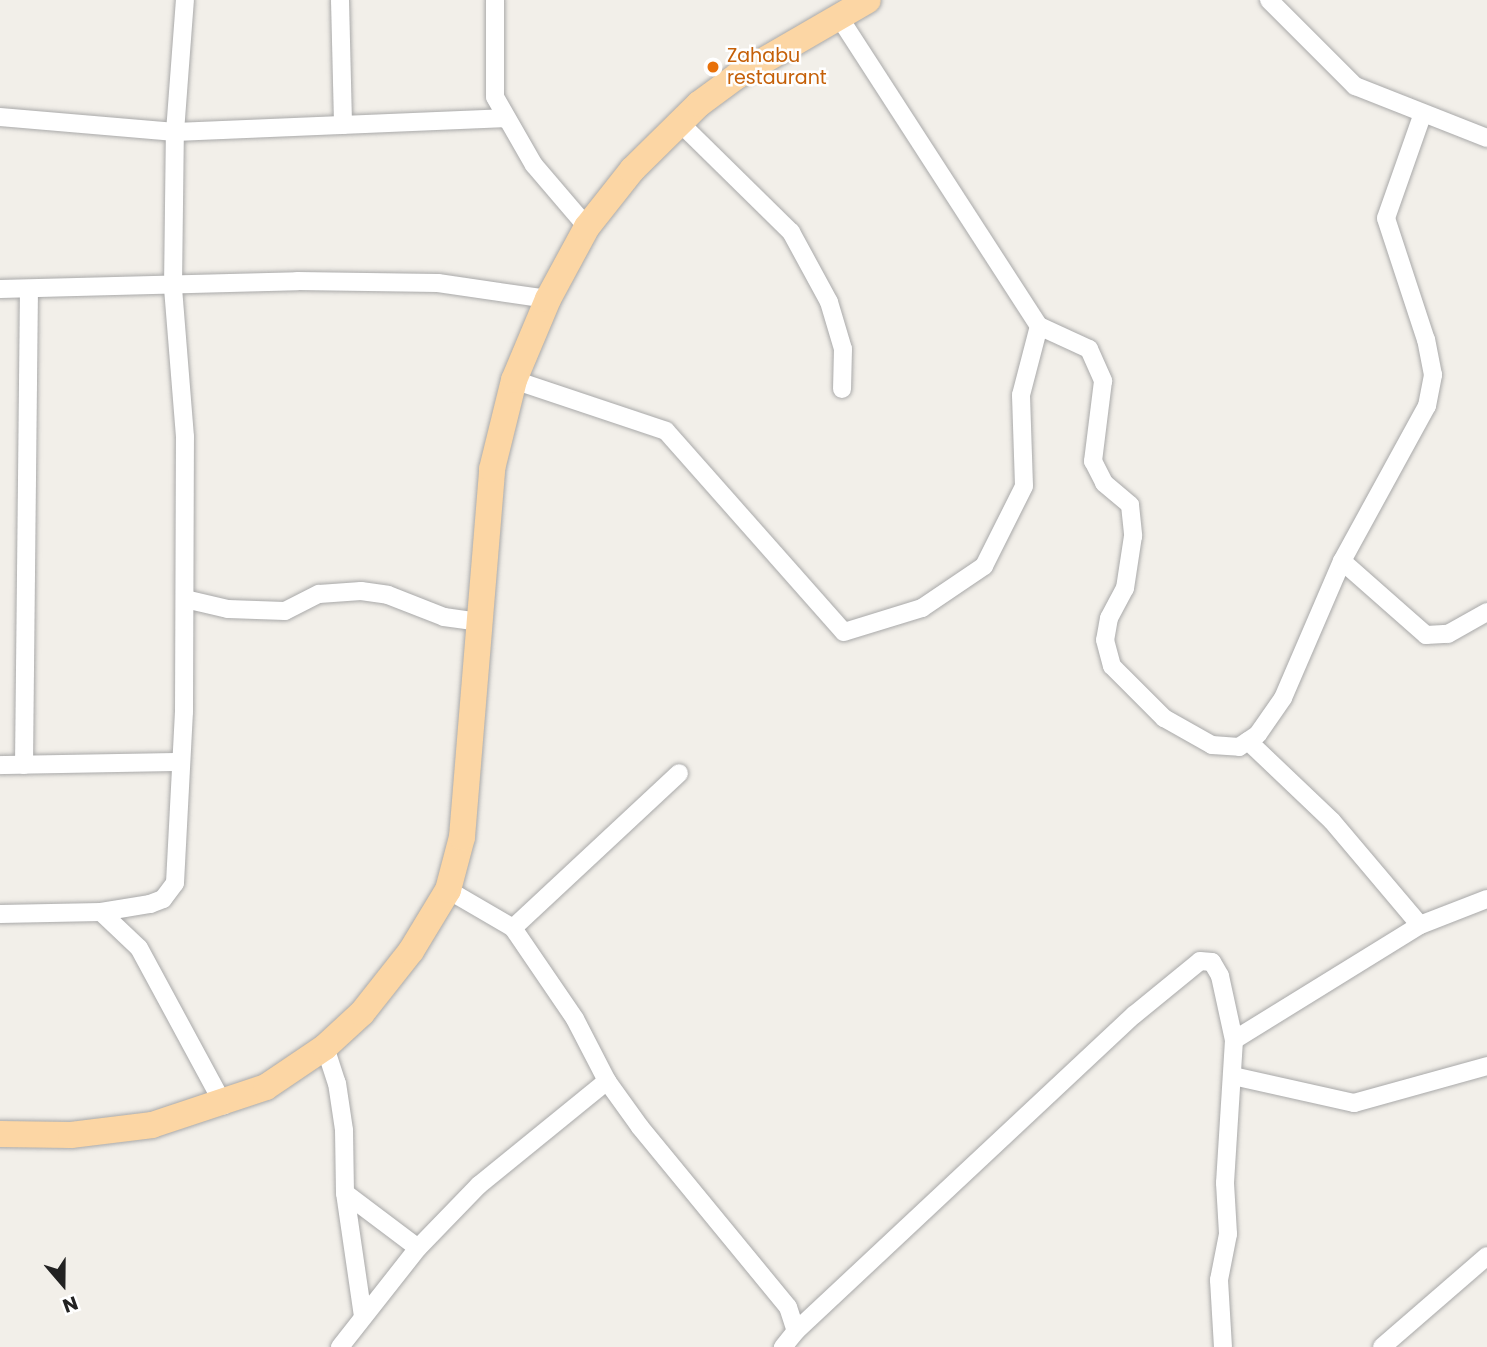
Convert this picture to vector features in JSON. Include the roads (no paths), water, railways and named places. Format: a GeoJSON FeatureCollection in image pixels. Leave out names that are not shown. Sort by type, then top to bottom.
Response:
{"type":"FeatureCollection","features":[{"type":"Feature","properties":{"kind":"main road"},"geometry":{"type":"LineString","coordinates":[[0,1134],[71,1136],[138,1127],[224,1105],[266,1087],[325,1047],[362,1013],[411,951],[448,890],[462,836],[492,469],[514,380],[548,299],[587,227],[632,170],[680,123],[737,76],[868,0]]}},
{"type":"Feature","properties":{"kind":"street"},"geometry":{"type":"LineString","coordinates":[[0,914],[101,912],[150,904],[170,892],[175,883],[185,599],[185,437],[173,287],[175,132],[185,0]]}},
{"type":"Feature","properties":{"kind":"street"},"geometry":{"type":"LineString","coordinates":[[340,0],[343,125]]}},
{"type":"Feature","properties":{"kind":"street"},"geometry":{"type":"LineString","coordinates":[[495,0],[495,97],[534,165],[587,227]]}},
{"type":"Feature","properties":{"kind":"street"},"geometry":{"type":"LineString","coordinates":[[1269,0],[1355,86],[1422,116],[1487,138]]}},
{"type":"Feature","properties":{"kind":"street"},"geometry":{"type":"LineString","coordinates":[[839,17],[1039,326],[1090,349],[1103,380],[1093,461],[1104,484],[1130,505],[1133,536],[1125,588],[1109,618],[1105,640],[1112,666],[1164,718],[1212,744],[1239,747],[1248,741],[1283,698],[1342,561],[1427,406],[1433,375],[1386,218],[1422,116]]}},
{"type":"Feature","properties":{"kind":"street"},"geometry":{"type":"LineString","coordinates":[[0,117],[175,132],[505,118]]}},
{"type":"Feature","properties":{"kind":"street"},"geometry":{"type":"LineString","coordinates":[[680,123],[791,232],[829,302],[843,349],[842,389]]}},
{"type":"Feature","properties":{"kind":"street"},"geometry":{"type":"LineString","coordinates":[[0,289],[173,287],[298,281],[438,283],[548,299]]}},
{"type":"Feature","properties":{"kind":"street"},"geometry":{"type":"LineString","coordinates":[[24,765],[29,290]]}},
{"type":"Feature","properties":{"kind":"street"},"geometry":{"type":"LineString","coordinates":[[514,380],[666,431],[844,632],[922,608],[984,566],[1024,486],[1021,395],[1039,326]]}},
{"type":"Feature","properties":{"kind":"street"},"geometry":{"type":"LineString","coordinates":[[1342,561],[1426,635],[1448,634],[1487,612]]}},
{"type":"Feature","properties":{"kind":"street"},"geometry":{"type":"LineString","coordinates":[[185,599],[229,609],[285,611],[319,594],[360,591],[388,595],[444,617],[481,622]]}},
{"type":"Feature","properties":{"kind":"street"},"geometry":{"type":"LineString","coordinates":[[1248,741],[1332,821],[1420,925]]}},
{"type":"Feature","properties":{"kind":"street"},"geometry":{"type":"LineString","coordinates":[[0,765],[180,761]]}},
{"type":"Feature","properties":{"kind":"street"},"geometry":{"type":"LineString","coordinates":[[513,928],[679,773]]}},
{"type":"Feature","properties":{"kind":"street"},"geometry":{"type":"LineString","coordinates":[[448,890],[513,928],[575,1019],[607,1081],[788,1307],[796,1331]]}},
{"type":"Feature","properties":{"kind":"street"},"geometry":{"type":"LineString","coordinates":[[1234,1040],[1420,925],[1487,899]]}},
{"type":"Feature","properties":{"kind":"street"},"geometry":{"type":"LineString","coordinates":[[101,912],[139,948],[224,1105]]}},
{"type":"Feature","properties":{"kind":"street"},"geometry":{"type":"LineString","coordinates":[[783,1347],[796,1331],[1134,1015],[1199,961],[1212,962],[1220,976],[1234,1040],[1225,1184],[1228,1234],[1219,1280],[1223,1347]]}},
{"type":"Feature","properties":{"kind":"street"},"geometry":{"type":"LineString","coordinates":[[325,1047],[337,1083],[344,1130],[345,1193],[363,1317]]}},
{"type":"Feature","properties":{"kind":"street"},"geometry":{"type":"LineString","coordinates":[[1233,1076],[1354,1102],[1487,1066]]}},
{"type":"Feature","properties":{"kind":"street"},"geometry":{"type":"LineString","coordinates":[[341,1347],[418,1248],[479,1185],[607,1081]]}},
{"type":"Feature","properties":{"kind":"street"},"geometry":{"type":"LineString","coordinates":[[345,1193],[418,1248]]}},
{"type":"Feature","properties":{"kind":"street"},"geometry":{"type":"LineString","coordinates":[[1382,1347],[1487,1256]]}},
{"type":"Feature","properties":{"kind":"place","name":"Zahabu restaurant"},"geometry":{"type":"Point","coordinates":[713,67]}}]}
